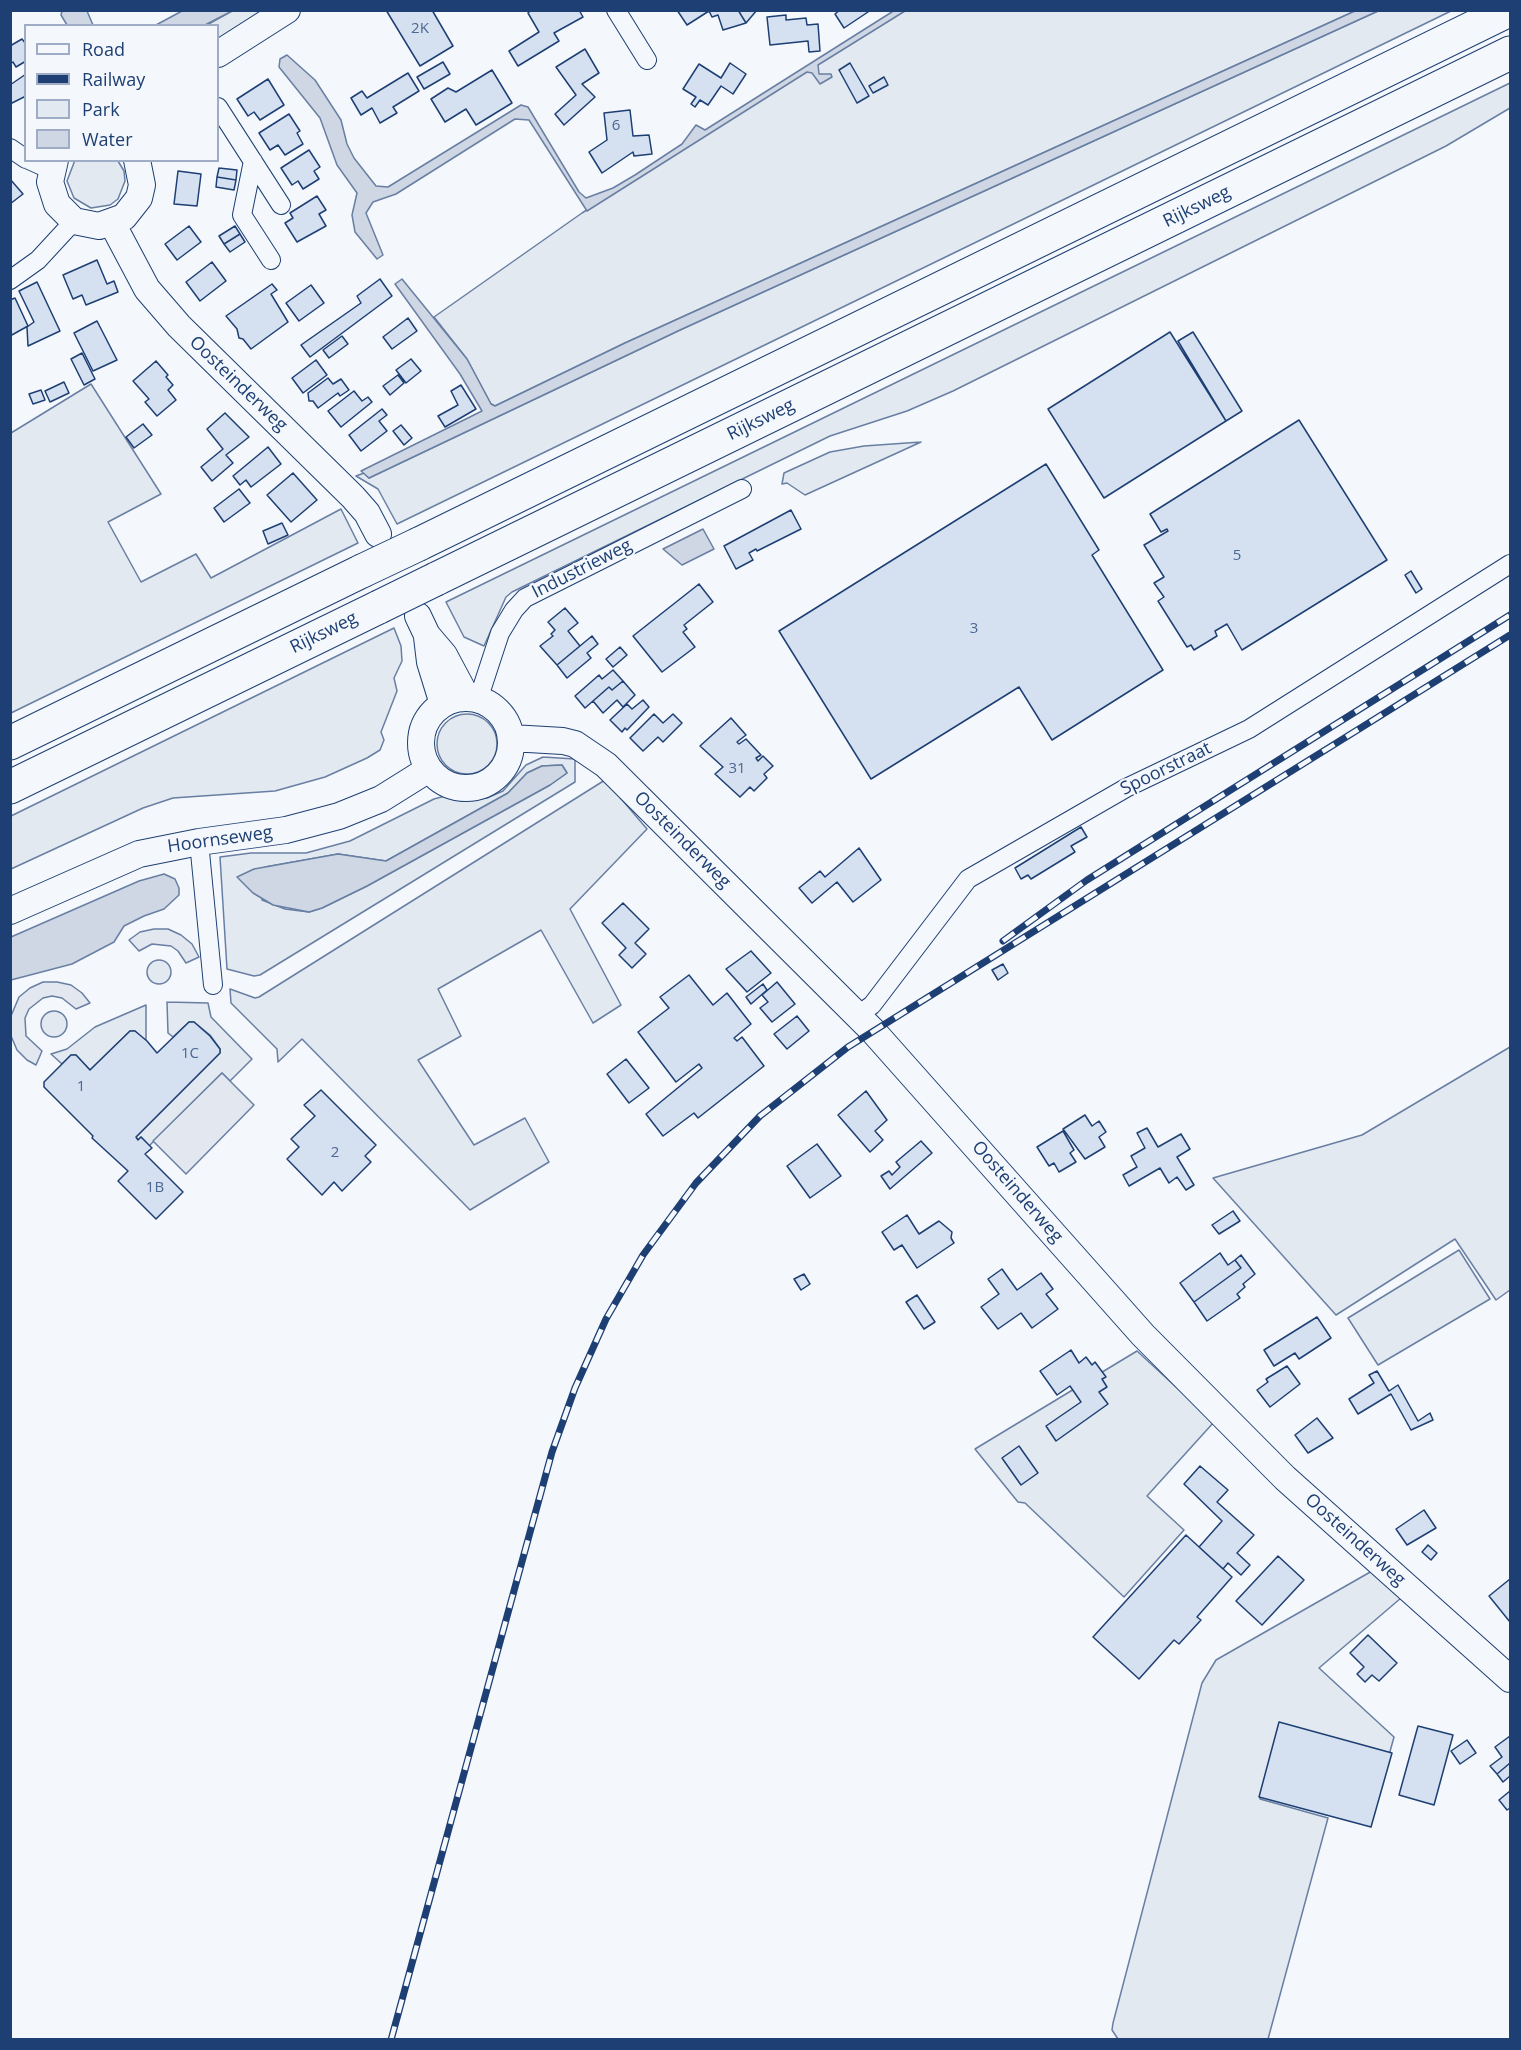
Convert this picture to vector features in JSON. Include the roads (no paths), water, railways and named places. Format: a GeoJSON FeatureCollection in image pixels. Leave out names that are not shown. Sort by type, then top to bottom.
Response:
{"type":"FeatureCollection","features":[{"type":"Feature","properties":{"kind":"highway"},"geometry":{"type":"LineString","coordinates":[[10,743],[1509,10]]}},
{"type":"Feature","properties":{"kind":"highway","name":"Rijksweg"},"geometry":{"type":"LineString","coordinates":[[10,787],[1510,53]]}},
{"type":"Feature","properties":{"kind":"street"},"geometry":{"type":"LineString","coordinates":[[219,53],[287,10]]}},
{"type":"Feature","properties":{"kind":"street"},"geometry":{"type":"LineString","coordinates":[[616,10],[647,60]]}},
{"type":"Feature","properties":{"kind":"street"},"geometry":{"type":"LineString","coordinates":[[219,109],[281,205]]}},
{"type":"Feature","properties":{"kind":"street"},"geometry":{"type":"LineString","coordinates":[[10,148],[24,155]]}},
{"type":"Feature","properties":{"kind":"street"},"geometry":{"type":"LineString","coordinates":[[253,161],[242,215],[272,260]]}},
{"type":"Feature","properties":{"kind":"street"},"geometry":{"type":"LineString","coordinates":[[40,162],[52,194],[64,214],[93,226],[112,223],[128,213],[139,198],[142,185],[137,162]]}},
{"type":"Feature","properties":{"kind":"street"},"geometry":{"type":"LineString","coordinates":[[10,279],[38,261],[74,220]]}},
{"type":"Feature","properties":{"kind":"street","name":"Oosteinderweg"},"geometry":{"type":"LineString","coordinates":[[112,223],[147,289],[179,326],[353,497],[367,513],[378,534]]}},
{"type":"Feature","properties":{"kind":"street","name":"Industrieweg"},"geometry":{"type":"LineString","coordinates":[[462,701],[514,610],[525,598],[741,489]]}},
{"type":"Feature","properties":{"kind":"street","name":"Spoorstraat"},"geometry":{"type":"LineString","coordinates":[[858,1015],[872,1005],[968,879],[1126,788],[1249,729],[1510,564]]}},
{"type":"Feature","properties":{"kind":"street"},"geometry":{"type":"LineString","coordinates":[[422,626],[444,655],[462,701]]}},
{"type":"Feature","properties":{"kind":"street"},"geometry":{"type":"LineString","coordinates":[[462,701],[496,709],[511,738],[507,762],[493,780],[482,784],[460,787],[440,778],[429,769],[422,751],[422,740],[429,720],[462,701]]}},
{"type":"Feature","properties":{"kind":"street","name":"Oosteinderweg"},"geometry":{"type":"LineString","coordinates":[[511,738],[569,742],[588,750],[606,765],[858,1015],[1151,1344],[1285,1478],[1510,1679]]}},
{"type":"Feature","properties":{"kind":"street","name":"Hoornseweg"},"geometry":{"type":"LineString","coordinates":[[10,911],[129,858],[164,847],[286,830],[339,816],[381,798],[429,769]]}},
{"type":"Feature","properties":{"kind":"street"},"geometry":{"type":"LineString","coordinates":[[199,842],[213,985]]}},
{"type":"Feature","properties":{"kind":"water"},"geometry":{"type":"Polygon","coordinates":[[[182,10],[232,11],[207,24],[158,24],[182,10]]]}},
{"type":"Feature","properties":{"kind":"water"},"geometry":{"type":"Polygon","coordinates":[[[895,10],[905,11],[818,65],[819,74],[831,74],[832,77],[820,84],[812,73],[807,72],[587,211],[529,120],[515,119],[396,194],[373,202],[366,213],[383,255],[377,259],[355,232],[352,215],[357,193],[337,165],[320,118],[279,67],[280,59],[287,55],[315,80],[341,120],[347,144],[354,158],[376,186],[388,187],[521,105],[528,107],[579,192],[586,198],[613,188],[635,175],[682,144],[696,125],[705,130],[895,10]]]}},
{"type":"Feature","properties":{"kind":"water"},"geometry":{"type":"Polygon","coordinates":[[[62,11],[87,11],[93,24],[66,24],[61,15],[62,11]]]}},
{"type":"Feature","properties":{"kind":"water"},"geometry":{"type":"Polygon","coordinates":[[[1355,11],[1378,11],[680,330],[369,478],[361,471],[482,411],[460,374],[395,284],[402,279],[467,359],[491,404],[495,406],[625,343],[1355,11]]]}},
{"type":"Feature","properties":{"kind":"water"},"geometry":{"type":"Polygon","coordinates":[[[703,529],[714,549],[682,565],[663,549],[703,529]]]}},
{"type":"Feature","properties":{"kind":"water"},"geometry":{"type":"Polygon","coordinates":[[[562,765],[567,773],[550,785],[367,886],[322,908],[309,912],[273,905],[253,893],[237,877],[254,869],[338,854],[386,861],[508,793],[527,773],[542,766],[562,765]]]}},
{"type":"Feature","properties":{"kind":"water"},"geometry":{"type":"Polygon","coordinates":[[[164,874],[175,879],[179,895],[164,909],[124,926],[114,942],[72,964],[11,980],[11,937],[139,881],[164,874]]]}},
{"type":"Feature","properties":{"kind":"railway"},"geometry":{"type":"LineString","coordinates":[[1003,941],[1087,880],[1510,615]]}},
{"type":"Feature","properties":{"kind":"railway"},"geometry":{"type":"LineString","coordinates":[[391,2040],[552,1452],[575,1388],[606,1319],[643,1255],[696,1183],[760,1116],[848,1047],[1510,635]]}}]}
